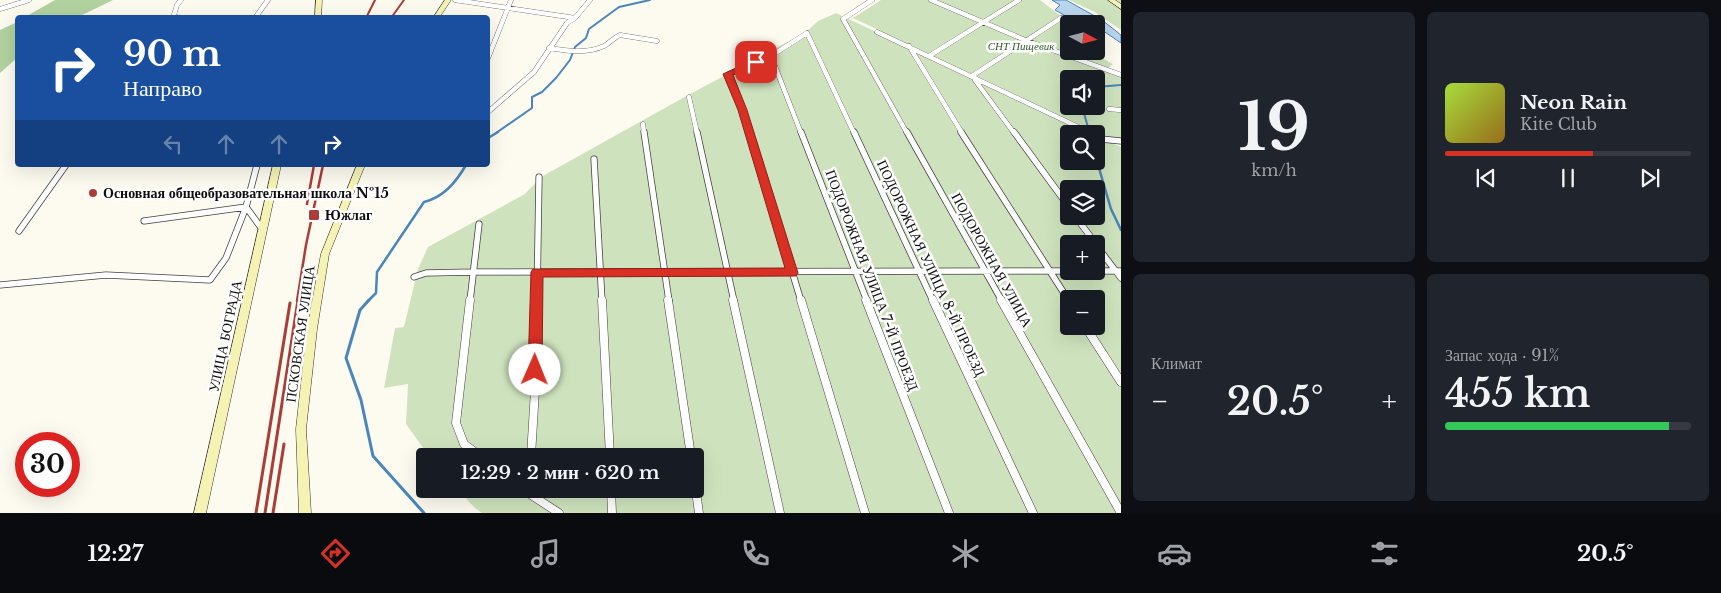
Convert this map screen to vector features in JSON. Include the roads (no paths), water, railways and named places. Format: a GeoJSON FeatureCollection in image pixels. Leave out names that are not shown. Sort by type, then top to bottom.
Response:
{"type":"FeatureCollection","features":[{"type":"Feature","properties":{"kind":"street"},"geometry":{"type":"LineString","coordinates":[[0,9],[29,0]]}},
{"type":"Feature","properties":{"kind":"street"},"geometry":{"type":"LineString","coordinates":[[174,15],[177,5],[181,0]]}},
{"type":"Feature","properties":{"kind":"street"},"geometry":{"type":"LineString","coordinates":[[257,15],[268,0]]}},
{"type":"Feature","properties":{"kind":"street"},"geometry":{"type":"LineString","coordinates":[[318,15],[319,0]]}},
{"type":"Feature","properties":{"kind":"street"},"geometry":{"type":"LineString","coordinates":[[438,15],[448,0]]}},
{"type":"Feature","properties":{"kind":"street"},"geometry":{"type":"LineString","coordinates":[[455,0],[575,18]]}},
{"type":"Feature","properties":{"kind":"street"},"geometry":{"type":"LineString","coordinates":[[490,53],[511,0]]}},
{"type":"Feature","properties":{"kind":"street"},"geometry":{"type":"LineString","coordinates":[[490,110],[534,72],[567,23],[575,18],[590,0]]}},
{"type":"Feature","properties":{"kind":"street","name":"ПОДОРОЖНАЯ УЛИЦА"},"geometry":{"type":"LineString","coordinates":[[872,0],[842,20],[1121,513]]}},
{"type":"Feature","properties":{"kind":"street"},"geometry":{"type":"LineString","coordinates":[[931,0],[1025,40],[1121,74]]}},
{"type":"Feature","properties":{"kind":"street"},"geometry":{"type":"LineString","coordinates":[[940,4],[947,0]]}},
{"type":"Feature","properties":{"kind":"street"},"geometry":{"type":"LineString","coordinates":[[929,56],[1019,0]]}},
{"type":"Feature","properties":{"kind":"street"},"geometry":{"type":"LineString","coordinates":[[1112,0],[1121,7]]}},
{"type":"Feature","properties":{"kind":"street"},"geometry":{"type":"LineString","coordinates":[[972,76],[1060,19]]}},
{"type":"Feature","properties":{"kind":"street"},"geometry":{"type":"LineString","coordinates":[[877,32],[1073,125]]}},
{"type":"Feature","properties":{"kind":"street","name":"ПОДОРОЖНАЯ УЛИЦА 8-Й ПРОЕЗД"},"geometry":{"type":"LineString","coordinates":[[771,56],[807,33],[1033,513]]}},
{"type":"Feature","properties":{"kind":"street"},"geometry":{"type":"LineString","coordinates":[[549,48],[580,51],[602,46],[620,35],[657,41]]}},
{"type":"Feature","properties":{"kind":"street"},"geometry":{"type":"LineString","coordinates":[[909,46],[934,90],[1061,290]]}},
{"type":"Feature","properties":{"kind":"street"},"geometry":{"type":"LineString","coordinates":[[771,56],[728,74],[743,110],[865,513]]}},
{"type":"Feature","properties":{"kind":"street","name":"ПОДОРОЖНАЯ УЛИЦА 7-Й ПРОЕЗД"},"geometry":{"type":"LineString","coordinates":[[771,56],[949,513]]}},
{"type":"Feature","properties":{"kind":"street"},"geometry":{"type":"LineString","coordinates":[[972,76],[1060,195]]}},
{"type":"Feature","properties":{"kind":"street"},"geometry":{"type":"LineString","coordinates":[[689,97],[780,513]]}},
{"type":"Feature","properties":{"kind":"street"},"geometry":{"type":"LineString","coordinates":[[1109,109],[1121,110]]}},
{"type":"Feature","properties":{"kind":"street"},"geometry":{"type":"LineString","coordinates":[[643,124],[690,448]]}},
{"type":"Feature","properties":{"kind":"street"},"geometry":{"type":"LineString","coordinates":[[1105,139],[1121,141]]}},
{"type":"Feature","properties":{"kind":"street"},"geometry":{"type":"LineString","coordinates":[[1112,140],[1121,145]]}},
{"type":"Feature","properties":{"kind":"street"},"geometry":{"type":"LineString","coordinates":[[594,159],[610,448]]}},
{"type":"Feature","properties":{"kind":"street"},"geometry":{"type":"LineString","coordinates":[[19,231],[65,167]]}},
{"type":"Feature","properties":{"kind":"street"},"geometry":{"type":"LineString","coordinates":[[0,285],[106,275],[210,280],[226,258],[246,207],[256,167]]}},
{"type":"Feature","properties":{"kind":"street","name":"УЛИЦА БОГРАДА"},"geometry":{"type":"LineString","coordinates":[[200,513],[277,167]]}},
{"type":"Feature","properties":{"kind":"street","name":"ПСКОВСКАЯ УЛИЦА"},"geometry":{"type":"LineString","coordinates":[[305,513],[301,429],[312,329],[325,254],[360,167]]}},
{"type":"Feature","properties":{"kind":"street"},"geometry":{"type":"LineString","coordinates":[[531,448],[539,177]]}},
{"type":"Feature","properties":{"kind":"street"},"geometry":{"type":"LineString","coordinates":[[144,221],[246,207]]}},
{"type":"Feature","properties":{"kind":"street"},"geometry":{"type":"LineString","coordinates":[[246,207],[262,229]]}},
{"type":"Feature","properties":{"kind":"street"},"geometry":{"type":"LineString","coordinates":[[469,448],[464,444],[456,423],[479,224]]}},
{"type":"Feature","properties":{"kind":"street"},"geometry":{"type":"LineString","coordinates":[[1105,255],[1118,271],[1121,278]]}},
{"type":"Feature","properties":{"kind":"street"},"geometry":{"type":"LineString","coordinates":[[414,278],[426,273],[473,272],[727,271],[792,273],[918,270],[1060,272]]}},
{"type":"Feature","properties":{"kind":"street"},"geometry":{"type":"LineString","coordinates":[[1105,271],[1118,271]]}},
{"type":"Feature","properties":{"kind":"street"},"geometry":{"type":"LineString","coordinates":[[1091,335],[1121,382]]}},
{"type":"Feature","properties":{"kind":"street"},"geometry":{"type":"LineString","coordinates":[[537,498],[559,513]]}},
{"type":"Feature","properties":{"kind":"street"},"geometry":{"type":"LineString","coordinates":[[611,498],[612,513]]}},
{"type":"Feature","properties":{"kind":"street"},"geometry":{"type":"LineString","coordinates":[[697,498],[699,513]]}},
{"type":"Feature","properties":{"kind":"water"},"geometry":{"type":"Polygon","coordinates":[[[1052,0],[1066,0],[1093,15],[1064,15],[1055,10],[1060,5],[1052,0]]]}},
{"type":"Feature","properties":{"kind":"water"},"geometry":{"type":"Polygon","coordinates":[[[1105,22],[1121,35],[1121,43],[1105,32],[1105,22]]]}},
{"type":"Feature","properties":{"kind":"waterway"},"geometry":{"type":"LineString","coordinates":[[496,133],[532,108],[532,97],[542,92],[556,78],[570,60],[575,47],[586,38],[589,29],[619,7],[650,0]]}},
{"type":"Feature","properties":{"kind":"waterway"},"geometry":{"type":"LineString","coordinates":[[1105,86],[1121,85]]}},
{"type":"Feature","properties":{"kind":"waterway"},"geometry":{"type":"LineString","coordinates":[[1085,115],[1087,125]]}},
{"type":"Feature","properties":{"kind":"waterway"},"geometry":{"type":"LineString","coordinates":[[490,137],[498,132]]}},
{"type":"Feature","properties":{"kind":"waterway"},"geometry":{"type":"LineString","coordinates":[[369,300],[376,293],[377,272],[424,202],[431,200],[449,188],[465,167]]}},
{"type":"Feature","properties":{"kind":"waterway"},"geometry":{"type":"LineString","coordinates":[[1100,170],[1111,209],[1121,230]]}},
{"type":"Feature","properties":{"kind":"waterway"},"geometry":{"type":"LineString","coordinates":[[369,300],[360,310],[346,358],[361,400],[373,456],[424,513]]}},
{"type":"Feature","properties":{"kind":"railway"},"geometry":{"type":"LineString","coordinates":[[368,15],[375,0]]}},
{"type":"Feature","properties":{"kind":"railway"},"geometry":{"type":"LineString","coordinates":[[393,15],[404,0]]}},
{"type":"Feature","properties":{"kind":"railway"},"geometry":{"type":"LineString","coordinates":[[307,204],[314,167]]}},
{"type":"Feature","properties":{"kind":"railway"},"geometry":{"type":"LineString","coordinates":[[297,301],[306,245],[323,167]]}},
{"type":"Feature","properties":{"kind":"railway"},"geometry":{"type":"LineString","coordinates":[[265,513],[298,300]]}},
{"type":"Feature","properties":{"kind":"railway"},"geometry":{"type":"LineString","coordinates":[[256,513],[290,303]]}},
{"type":"Feature","properties":{"kind":"railway"},"geometry":{"type":"LineString","coordinates":[[273,513],[284,444]]}},
{"type":"Feature","properties":{"kind":"place","name":"Основная общеобразовательная школа №15"},"geometry":{"type":"Point","coordinates":[93,193]}},
{"type":"Feature","properties":{"kind":"place","name":"Южлаг"},"geometry":{"type":"Point","coordinates":[314,215]}},
{"type":"Feature","properties":{"kind":"park label","name":"СНТ Пищевик"},"geometry":{"type":"Point","coordinates":[1021,46]}}]}
